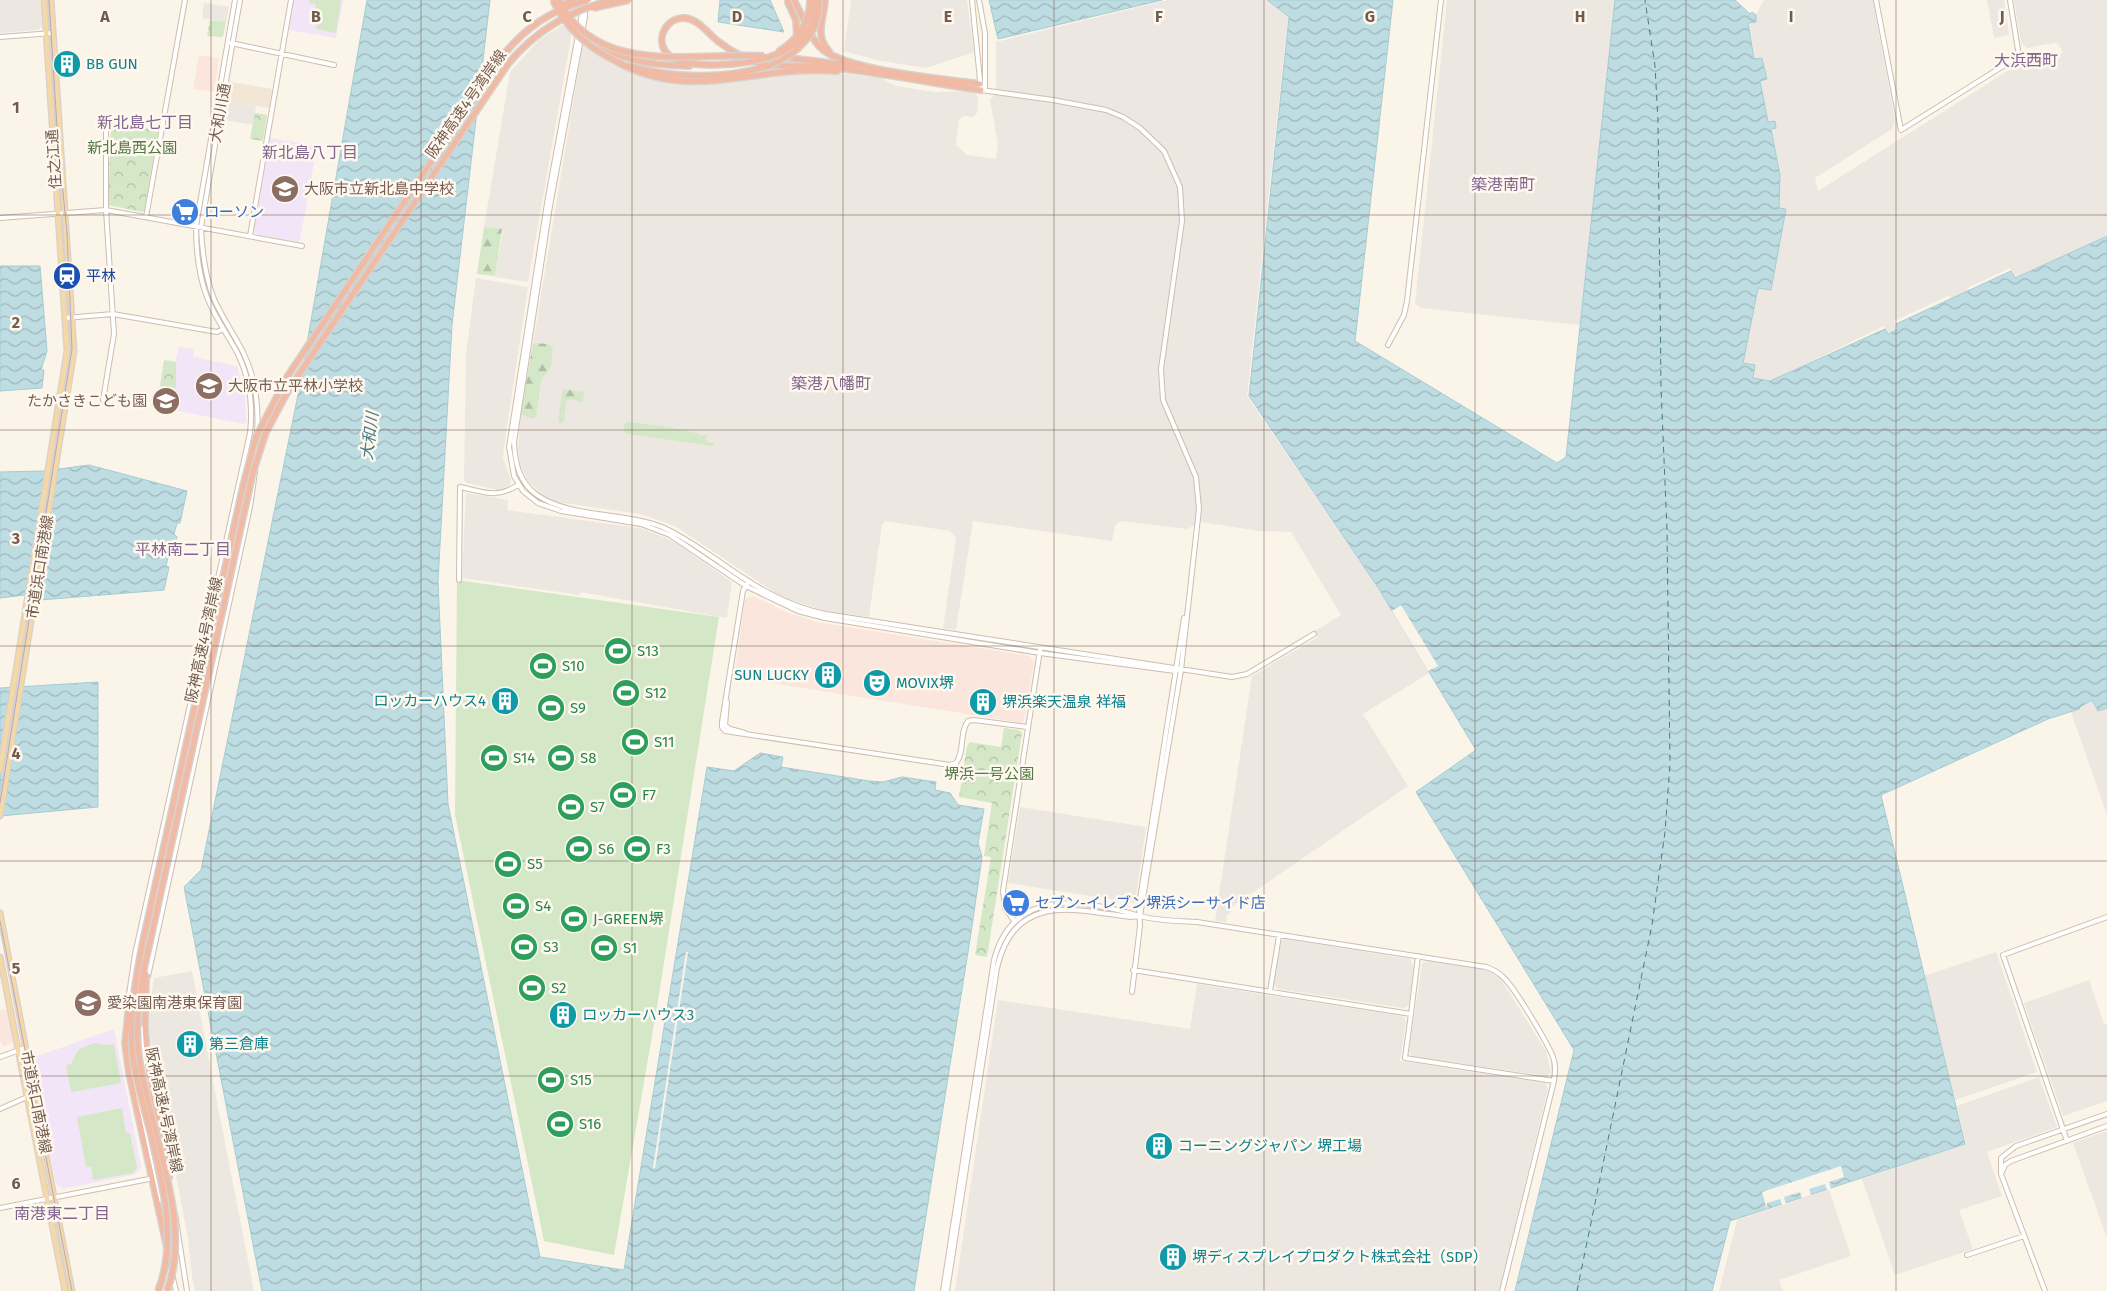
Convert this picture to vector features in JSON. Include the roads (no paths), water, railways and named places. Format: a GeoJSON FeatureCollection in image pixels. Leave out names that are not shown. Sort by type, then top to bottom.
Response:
{"type":"FeatureCollection","features":[{"type":"Feature","properties":{"kind":"highway"},"geometry":{"type":"LineString","coordinates":[[552,0],[561,16],[578,36],[612,59],[635,71],[670,80],[699,82],[739,79],[795,71],[860,71]]}},
{"type":"Feature","properties":{"kind":"highway"},"geometry":{"type":"LineString","coordinates":[[558,0],[570,19],[582,32],[605,49],[632,61],[662,65],[732,64],[767,59],[791,48],[800,40],[810,26],[815,0]]}},
{"type":"Feature","properties":{"kind":"highway"},"geometry":{"type":"LineString","coordinates":[[492,71],[507,46],[524,28],[550,10],[574,0]]}},
{"type":"Feature","properties":{"kind":"highway","name":"阪神高速4号湾岸線"},"geometry":{"type":"LineString","coordinates":[[168,1291],[175,1259],[174,1220],[141,1068],[137,1032],[139,997],[254,472],[271,421],[289,389],[502,71],[534,36],[571,14],[612,0]]}},
{"type":"Feature","properties":{"kind":"highway"},"geometry":{"type":"LineString","coordinates":[[571,14],[629,0]]}},
{"type":"Feature","properties":{"kind":"highway"},"geometry":{"type":"LineString","coordinates":[[768,66],[788,53],[796,40],[796,20],[787,0]]}},
{"type":"Feature","properties":{"kind":"highway"},"geometry":{"type":"LineString","coordinates":[[794,0],[817,43],[824,50],[838,57],[881,69]]}},
{"type":"Feature","properties":{"kind":"highway"},"geometry":{"type":"LineString","coordinates":[[732,64],[765,57],[791,43],[804,26],[810,0]]}},
{"type":"Feature","properties":{"kind":"highway"},"geometry":{"type":"LineString","coordinates":[[612,59],[640,69],[681,75],[729,74],[768,66],[790,56],[808,38],[817,20],[819,0]]}},
{"type":"Feature","properties":{"kind":"highway"},"geometry":{"type":"LineString","coordinates":[[825,0],[820,35],[827,50],[838,57]]}},
{"type":"Feature","properties":{"kind":"highway","name":"阪神高速4号湾岸線"},"geometry":{"type":"LineString","coordinates":[[158,1291],[168,1250],[167,1219],[135,1070],[131,1036],[132,1000],[142,946],[243,486],[256,437],[287,377],[492,71],[517,39],[540,20],[565,7],[586,1]]}},
{"type":"Feature","properties":{"kind":"highway"},"geometry":{"type":"LineString","coordinates":[[712,65],[680,61],[666,52],[662,37],[670,23],[686,18],[697,23],[727,48],[759,63],[784,66],[824,66],[982,88]]}},
{"type":"Feature","properties":{"kind":"highway"},"geometry":{"type":"LineString","coordinates":[[582,32],[614,49],[646,55],[764,56],[881,69],[982,88]]}},
{"type":"Feature","properties":{"kind":"highway"},"geometry":{"type":"LineString","coordinates":[[151,939],[145,990],[145,1040],[150,1083],[163,1137],[170,1187]]}},
{"type":"Feature","properties":{"kind":"highway"},"geometry":{"type":"LineString","coordinates":[[142,946],[129,1000],[125,1043],[129,1073],[171,1266]]}},
{"type":"Feature","properties":{"kind":"main road","name":"住之江通"},"geometry":{"type":"LineString","coordinates":[[44,0],[65,318]]}},
{"type":"Feature","properties":{"kind":"main road","name":"住之江通"},"geometry":{"type":"LineString","coordinates":[[51,0],[60,160],[66,213],[72,317]]}},
{"type":"Feature","properties":{"kind":"main road","name":"市道浜口南港線"},"geometry":{"type":"LineString","coordinates":[[0,816],[74,351],[72,317]]}},
{"type":"Feature","properties":{"kind":"main road","name":"市道浜口南港線"},"geometry":{"type":"LineString","coordinates":[[0,770],[67,355],[65,318]]}},
{"type":"Feature","properties":{"kind":"main road","name":"市道浜口南港線"},"geometry":{"type":"LineString","coordinates":[[0,913],[72,1291]]}},
{"type":"Feature","properties":{"kind":"main road","name":"市道浜口南港線"},"geometry":{"type":"LineString","coordinates":[[0,957],[65,1291]]}},
{"type":"Feature","properties":{"kind":"street"},"geometry":{"type":"LineString","coordinates":[[146,217],[185,0]]}},
{"type":"Feature","properties":{"kind":"street","name":"大和川通"},"geometry":{"type":"LineString","coordinates":[[230,43],[235,0]]}},
{"type":"Feature","properties":{"kind":"street","name":"大和川通"},"geometry":{"type":"LineString","coordinates":[[198,227],[230,43],[240,0]]}},
{"type":"Feature","properties":{"kind":"street"},"geometry":{"type":"LineString","coordinates":[[250,236],[291,0]]}},
{"type":"Feature","properties":{"kind":"street"},"geometry":{"type":"LineString","coordinates":[[586,1],[601,0]]}},
{"type":"Feature","properties":{"kind":"street"},"geometry":{"type":"LineString","coordinates":[[972,0],[982,88]]}},
{"type":"Feature","properties":{"kind":"street"},"geometry":{"type":"LineString","coordinates":[[979,0],[984,34],[982,88]]}},
{"type":"Feature","properties":{"kind":"street"},"geometry":{"type":"LineString","coordinates":[[1388,345],[1404,315],[1407,300],[1441,0]]}},
{"type":"Feature","properties":{"kind":"street"},"geometry":{"type":"LineString","coordinates":[[1876,0],[1901,130],[2019,56],[2010,0]]}},
{"type":"Feature","properties":{"kind":"street"},"geometry":{"type":"LineString","coordinates":[[586,1],[581,16],[548,197],[509,447],[511,467],[518,485],[530,498],[548,508],[641,524],[670,535],[746,586],[786,607],[809,615],[1040,653],[1175,669]]}},
{"type":"Feature","properties":{"kind":"street"},"geometry":{"type":"LineString","coordinates":[[586,1],[585,17],[554,188],[514,442],[516,463],[524,482],[544,500],[567,508],[631,518],[663,527],[691,542],[782,601],[812,612],[1181,670],[1239,676],[1255,670],[1314,634]]}},
{"type":"Feature","properties":{"kind":"street"},"geometry":{"type":"LineString","coordinates":[[0,37],[53,33]]}},
{"type":"Feature","properties":{"kind":"street"},"geometry":{"type":"LineString","coordinates":[[230,43],[334,65]]}},
{"type":"Feature","properties":{"kind":"street"},"geometry":{"type":"LineString","coordinates":[[982,88],[1106,110],[1140,128],[1164,151],[1180,187],[1182,221],[1160,369],[1162,400],[1196,477],[1199,509],[1181,670],[1140,916],[1132,992]]}},
{"type":"Feature","properties":{"kind":"street"},"geometry":{"type":"LineString","coordinates":[[103,400],[114,334],[106,210],[106,118]]}},
{"type":"Feature","properties":{"kind":"street"},"geometry":{"type":"LineString","coordinates":[[0,218],[106,210],[302,246]]}},
{"type":"Feature","properties":{"kind":"street"},"geometry":{"type":"LineString","coordinates":[[176,1291],[155,1177],[130,1062],[128,1002],[133,962],[250,433],[251,406],[246,374],[238,354],[213,310],[201,277],[197,258],[198,227]]}},
{"type":"Feature","properties":{"kind":"street"},"geometry":{"type":"LineString","coordinates":[[187,1291],[170,1187],[145,1068],[142,1031],[143,1006],[159,920],[250,507],[258,423],[256,396],[250,368],[218,307],[208,280],[198,227]]}},
{"type":"Feature","properties":{"kind":"street"},"geometry":{"type":"LineString","coordinates":[[65,318],[113,314],[217,332],[223,329]]}},
{"type":"Feature","properties":{"kind":"street"},"geometry":{"type":"LineString","coordinates":[[459,580],[460,487],[497,494],[509,491],[518,485]]}},
{"type":"Feature","properties":{"kind":"street"},"geometry":{"type":"LineString","coordinates":[[749,581],[743,591],[728,690],[725,725],[730,729],[752,735],[950,765],[958,762],[964,728],[968,721],[974,720],[1027,727]]}},
{"type":"Feature","properties":{"kind":"street"},"geometry":{"type":"LineString","coordinates":[[1140,916],[1139,905],[1175,669],[1187,606]]}},
{"type":"Feature","properties":{"kind":"street"},"geometry":{"type":"LineString","coordinates":[[1018,926],[1005,908],[1002,891],[1040,647]]}},
{"type":"Feature","properties":{"kind":"street"},"geometry":{"type":"LineString","coordinates":[[943,1291],[994,960],[1000,940],[1014,921],[1035,908],[1061,903],[1131,912],[1140,916],[1486,967],[1502,976],[1549,1050],[1556,1069],[1502,1291]]}},
{"type":"Feature","properties":{"kind":"street"},"geometry":{"type":"LineString","coordinates":[[947,1291],[997,968],[1006,940],[1018,926],[1034,915],[1054,910],[1074,910],[1130,918],[1140,916]]}},
{"type":"Feature","properties":{"kind":"street"},"geometry":{"type":"LineString","coordinates":[[2067,1141],[2003,954],[2107,918]]}},
{"type":"Feature","properties":{"kind":"street"},"geometry":{"type":"LineString","coordinates":[[1270,991],[1279,936]]}},
{"type":"Feature","properties":{"kind":"street"},"geometry":{"type":"LineString","coordinates":[[1418,956],[1405,1058],[1554,1081]]}},
{"type":"Feature","properties":{"kind":"street"},"geometry":{"type":"LineString","coordinates":[[1133,970],[1411,1014]]}},
{"type":"Feature","properties":{"kind":"street"},"geometry":{"type":"LineString","coordinates":[[0,1057],[25,1048]]}},
{"type":"Feature","properties":{"kind":"street"},"geometry":{"type":"LineString","coordinates":[[0,1109],[28,1097]]}},
{"type":"Feature","properties":{"kind":"street"},"geometry":{"type":"LineString","coordinates":[[2045,1291],[2002,1176],[1999,1163],[2004,1153],[2016,1146],[2107,1114]]}},
{"type":"Feature","properties":{"kind":"street"},"geometry":{"type":"LineString","coordinates":[[2002,1176],[2002,1169],[2011,1160],[2107,1126]]}},
{"type":"Feature","properties":{"kind":"street"},"geometry":{"type":"LineString","coordinates":[[0,1208],[149,1179]]}},
{"type":"Feature","properties":{"kind":"street"},"geometry":{"type":"LineString","coordinates":[[1968,1255],[2024,1236]]}},
{"type":"Feature","properties":{"kind":"water","name":"大和川"},"geometry":{"type":"Polygon","coordinates":[[[367,0],[490,0],[452,325],[438,582],[448,804],[540,1257],[624,1270],[707,767],[734,771],[760,753],[783,757],[781,767],[869,781],[883,782],[902,777],[936,782],[935,790],[950,793],[958,805],[984,809],[978,843],[982,857],[971,933],[914,1291],[262,1291],[184,887],[201,870],[298,395],[367,0]]]}},
{"type":"Feature","properties":{"kind":"water"},"geometry":{"type":"Polygon","coordinates":[[[720,0],[770,0],[784,32],[718,22],[720,0]]]}},
{"type":"Feature","properties":{"kind":"water"},"geometry":{"type":"Polygon","coordinates":[[[989,0],[1162,0],[998,39],[989,0]]]}},
{"type":"Feature","properties":{"kind":"water"},"geometry":{"type":"Polygon","coordinates":[[[1267,0],[1393,0],[1355,341],[1557,463],[1566,457],[1615,0],[1735,0],[1750,14],[1752,12],[1756,15],[1756,22],[1748,23],[1754,59],[1762,58],[1767,79],[1760,81],[1768,122],[1775,121],[1776,128],[1771,129],[1780,175],[1779,208],[1786,209],[1771,290],[1758,288],[1743,363],[1755,365],[1753,378],[1770,381],[1885,329],[1888,334],[1898,329],[1896,324],[2011,271],[2015,278],[2107,236],[2107,708],[2098,711],[2092,700],[2079,709],[2048,719],[1881,795],[1965,1144],[1730,1221],[1712,1291],[1515,1291],[1574,1050],[1416,792],[1476,750],[1379,589],[1249,396],[1289,17],[1267,0]]]}},
{"type":"Feature","properties":{"kind":"water"},"geometry":{"type":"Polygon","coordinates":[[[0,266],[40,266],[47,351],[41,370],[44,370],[42,388],[0,391],[0,266]]]}},
{"type":"Feature","properties":{"kind":"water"},"geometry":{"type":"Polygon","coordinates":[[[89,465],[187,491],[180,523],[177,523],[174,534],[177,537],[175,545],[171,545],[166,566],[169,567],[164,590],[40,600],[25,595],[0,598],[0,472],[44,471],[89,465]]]}},
{"type":"Feature","properties":{"kind":"water"},"geometry":{"type":"Polygon","coordinates":[[[98,682],[98,807],[0,816],[0,688],[98,682]]]}},
{"type":"Feature","properties":{"kind":"tram line"},"geometry":{"type":"LineString","coordinates":[[0,803],[72,349],[67,233],[58,142],[49,0]]}},
{"type":"Feature","properties":{"kind":"tram line"},"geometry":{"type":"LineString","coordinates":[[0,921],[72,1291]]}},
{"type":"Feature","properties":{"kind":"place","name":"BB GUN"},"geometry":{"type":"Point","coordinates":[67,64]}},
{"type":"Feature","properties":{"kind":"place","name":"大阪市立新北島中学校"},"geometry":{"type":"Point","coordinates":[285,189]}},
{"type":"Feature","properties":{"kind":"place","name":"ローソン"},"geometry":{"type":"Point","coordinates":[185,212]}},
{"type":"Feature","properties":{"kind":"place","name":"平林"},"geometry":{"type":"Point","coordinates":[67,276]}},
{"type":"Feature","properties":{"kind":"place","name":"大阪市立平林小学校"},"geometry":{"type":"Point","coordinates":[209,386]}},
{"type":"Feature","properties":{"kind":"place","name":"たかさきこども園"},"geometry":{"type":"Point","coordinates":[166,401]}},
{"type":"Feature","properties":{"kind":"place","name":"S13"},"geometry":{"type":"Point","coordinates":[618,651]}},
{"type":"Feature","properties":{"kind":"place","name":"S10"},"geometry":{"type":"Point","coordinates":[543,666]}},
{"type":"Feature","properties":{"kind":"place","name":"SUN LUCKY"},"geometry":{"type":"Point","coordinates":[828,675]}},
{"type":"Feature","properties":{"kind":"place","name":"MOVIX堺"},"geometry":{"type":"Point","coordinates":[877,683]}},
{"type":"Feature","properties":{"kind":"place","name":"S12"},"geometry":{"type":"Point","coordinates":[626,693]}},
{"type":"Feature","properties":{"kind":"place","name":"ロッカーハウス4"},"geometry":{"type":"Point","coordinates":[505,701]}},
{"type":"Feature","properties":{"kind":"place","name":"堺浜楽天温泉 祥福"},"geometry":{"type":"Point","coordinates":[983,702]}},
{"type":"Feature","properties":{"kind":"place","name":"S9"},"geometry":{"type":"Point","coordinates":[551,708]}},
{"type":"Feature","properties":{"kind":"place","name":"S11"},"geometry":{"type":"Point","coordinates":[635,742]}},
{"type":"Feature","properties":{"kind":"place","name":"S14"},"geometry":{"type":"Point","coordinates":[494,758]}},
{"type":"Feature","properties":{"kind":"place","name":"S8"},"geometry":{"type":"Point","coordinates":[561,758]}},
{"type":"Feature","properties":{"kind":"place","name":"F7"},"geometry":{"type":"Point","coordinates":[623,795]}},
{"type":"Feature","properties":{"kind":"place","name":"S7"},"geometry":{"type":"Point","coordinates":[571,807]}},
{"type":"Feature","properties":{"kind":"place","name":"S6"},"geometry":{"type":"Point","coordinates":[579,849]}},
{"type":"Feature","properties":{"kind":"place","name":"F3"},"geometry":{"type":"Point","coordinates":[637,849]}},
{"type":"Feature","properties":{"kind":"place","name":"S5"},"geometry":{"type":"Point","coordinates":[508,864]}},
{"type":"Feature","properties":{"kind":"place","name":"セブン-イレブン堺浜シーサイド店"},"geometry":{"type":"Point","coordinates":[1016,903]}},
{"type":"Feature","properties":{"kind":"place","name":"S4"},"geometry":{"type":"Point","coordinates":[516,906]}},
{"type":"Feature","properties":{"kind":"place","name":"J-GREEN堺"},"geometry":{"type":"Point","coordinates":[574,919]}},
{"type":"Feature","properties":{"kind":"place","name":"S3"},"geometry":{"type":"Point","coordinates":[524,947]}},
{"type":"Feature","properties":{"kind":"place","name":"S1"},"geometry":{"type":"Point","coordinates":[604,948]}},
{"type":"Feature","properties":{"kind":"place","name":"S2"},"geometry":{"type":"Point","coordinates":[532,988]}},
{"type":"Feature","properties":{"kind":"place","name":"愛染園南港東保育園"},"geometry":{"type":"Point","coordinates":[88,1003]}},
{"type":"Feature","properties":{"kind":"place","name":"ロッカーハウス3"},"geometry":{"type":"Point","coordinates":[563,1015]}},
{"type":"Feature","properties":{"kind":"place","name":"第三倉庫"},"geometry":{"type":"Point","coordinates":[190,1044]}},
{"type":"Feature","properties":{"kind":"place","name":"S15"},"geometry":{"type":"Point","coordinates":[551,1080]}},
{"type":"Feature","properties":{"kind":"place","name":"S16"},"geometry":{"type":"Point","coordinates":[560,1124]}},
{"type":"Feature","properties":{"kind":"place","name":"コーニングジャパン 堺工場"},"geometry":{"type":"Point","coordinates":[1159,1146]}},
{"type":"Feature","properties":{"kind":"place","name":"堺ディスプレイプロダクト株式会社（SDP）"},"geometry":{"type":"Point","coordinates":[1173,1257]}},
{"type":"Feature","properties":{"kind":"district","name":"大浜西町"},"geometry":{"type":"Point","coordinates":[2026,60]}},
{"type":"Feature","properties":{"kind":"district","name":"新北島七丁目"},"geometry":{"type":"Point","coordinates":[145,122]}},
{"type":"Feature","properties":{"kind":"district","name":"新北島八丁目"},"geometry":{"type":"Point","coordinates":[310,152]}},
{"type":"Feature","properties":{"kind":"district","name":"築港南町"},"geometry":{"type":"Point","coordinates":[1503,184]}},
{"type":"Feature","properties":{"kind":"district","name":"築港八幡町"},"geometry":{"type":"Point","coordinates":[831,383]}},
{"type":"Feature","properties":{"kind":"district","name":"平林南二丁目"},"geometry":{"type":"Point","coordinates":[183,549]}},
{"type":"Feature","properties":{"kind":"district","name":"南港東二丁目"},"geometry":{"type":"Point","coordinates":[62,1213]}},
{"type":"Feature","properties":{"kind":"park label","name":"新北島西公園"},"geometry":{"type":"Point","coordinates":[132,148]}},
{"type":"Feature","properties":{"kind":"park label","name":"堺浜一号公園"},"geometry":{"type":"Point","coordinates":[989,774]}}]}
